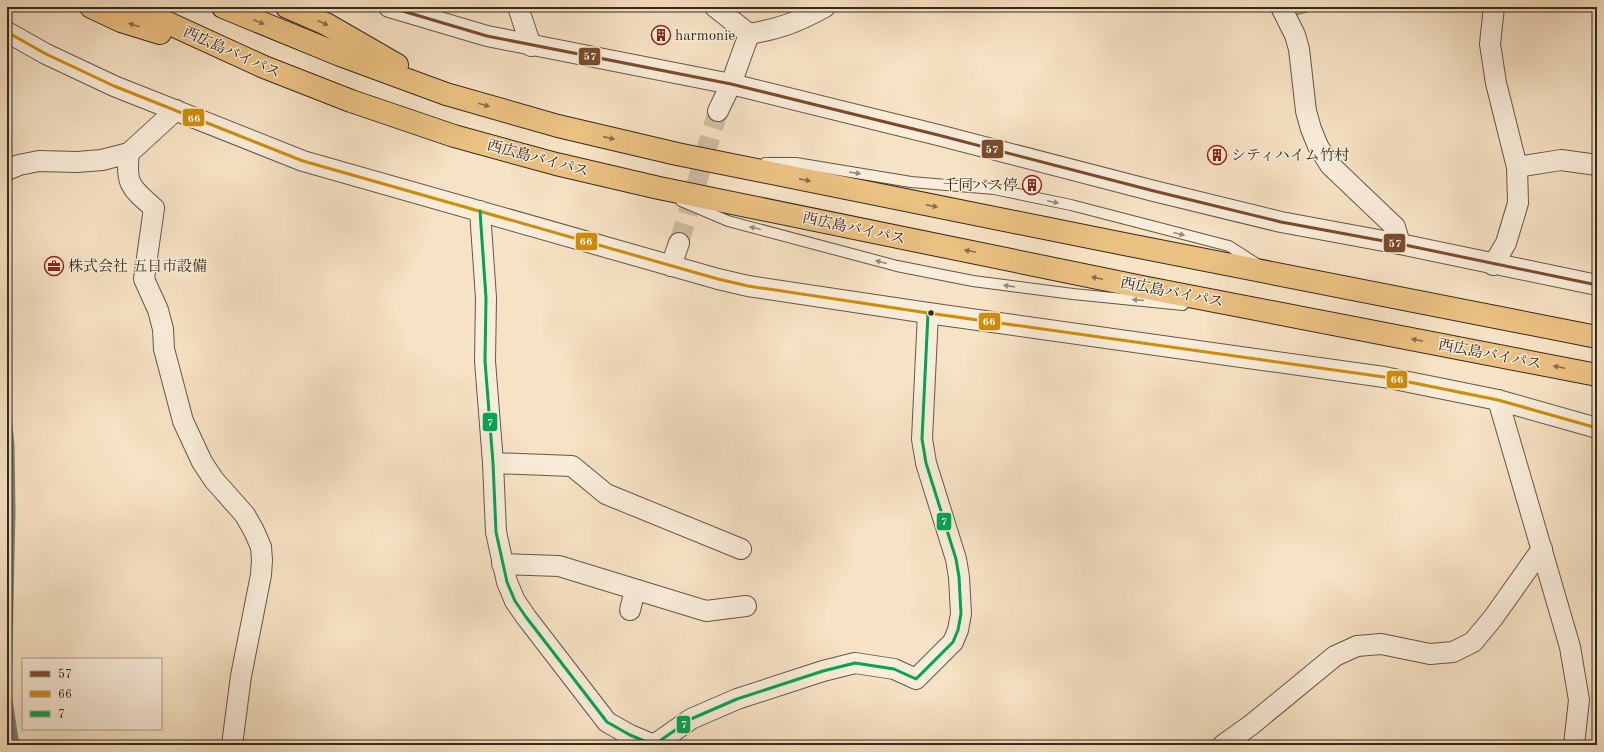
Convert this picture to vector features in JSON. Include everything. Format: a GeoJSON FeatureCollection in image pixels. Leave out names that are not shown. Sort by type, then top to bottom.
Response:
{"type":"FeatureCollection","features":[{"type":"Feature","properties":{"kind":"highway"},"geometry":{"type":"LineString","coordinates":[[91,7],[121,20],[264,66]]}},
{"type":"Feature","properties":{"kind":"highway","name":"西広島バイパス"},"geometry":{"type":"LineString","coordinates":[[133,7],[264,66],[352,101],[454,136],[556,164],[642,184],[1142,287],[1597,374]]}},
{"type":"Feature","properties":{"kind":"highway"},"geometry":{"type":"LineString","coordinates":[[223,7],[340,55],[446,94],[558,126],[719,162],[1597,337]]}},
{"type":"Feature","properties":{"kind":"highway"},"geometry":{"type":"LineString","coordinates":[[287,7],[326,24],[446,94]]}},
{"type":"Feature","properties":{"kind":"street"},"geometry":{"type":"LineString","coordinates":[[389,7],[487,36],[531,46],[731,84],[938,134],[1220,208],[1281,222],[1400,244],[1494,265],[1597,285]]}},
{"type":"Feature","properties":{"kind":"street"},"geometry":{"type":"LineString","coordinates":[[518,7],[531,46]]}},
{"type":"Feature","properties":{"kind":"street"},"geometry":{"type":"LineString","coordinates":[[715,7],[749,34],[775,30],[824,7]]}},
{"type":"Feature","properties":{"kind":"street"},"geometry":{"type":"LineString","coordinates":[[1281,7],[1296,35],[1306,111],[1318,146],[1330,165],[1395,227],[1400,244]]}},
{"type":"Feature","properties":{"kind":"street"},"geometry":{"type":"LineString","coordinates":[[1494,7],[1490,44],[1496,83],[1517,167],[1518,203],[1506,243],[1494,265]]}},
{"type":"Feature","properties":{"kind":"street"},"geometry":{"type":"LineString","coordinates":[[7,32],[46,54],[114,86],[303,161],[718,280],[748,286],[928,313],[1384,377],[1498,400],[1597,428]]}},
{"type":"Feature","properties":{"kind":"street"},"geometry":{"type":"LineString","coordinates":[[718,111],[731,84],[749,34]]}},
{"type":"Feature","properties":{"kind":"street"},"geometry":{"type":"LineString","coordinates":[[7,170],[19,165],[40,161],[77,162],[129,153],[176,110]]}},
{"type":"Feature","properties":{"kind":"street"},"geometry":{"type":"LineString","coordinates":[[129,153],[128,176],[133,188],[154,208],[144,279],[158,310],[163,329],[164,349],[184,421],[202,462],[214,480],[245,515],[261,548],[261,575],[241,676],[232,745]]}},
{"type":"Feature","properties":{"kind":"street"},"geometry":{"type":"LineString","coordinates":[[1517,167],[1561,160],[1597,165]]}},
{"type":"Feature","properties":{"kind":"street"},"geometry":{"type":"LineString","coordinates":[[480,211],[486,298],[485,362],[493,463],[496,532],[507,582],[515,601],[526,617],[607,722],[624,732],[654,745],[691,719],[737,699],[823,671],[855,663],[894,669],[916,679],[953,642],[958,630],[961,614],[959,577],[956,559],[926,463],[922,439],[928,313]]}},
{"type":"Feature","properties":{"kind":"street"},"geometry":{"type":"LineString","coordinates":[[671,266],[679,243]]}},
{"type":"Feature","properties":{"kind":"street"},"geometry":{"type":"LineString","coordinates":[[1498,400],[1570,646],[1579,700],[1574,745]]}},
{"type":"Feature","properties":{"kind":"street"},"geometry":{"type":"LineString","coordinates":[[493,463],[572,466],[606,494],[741,549]]}},
{"type":"Feature","properties":{"kind":"street"},"geometry":{"type":"LineString","coordinates":[[1223,745],[1335,656],[1358,646],[1381,644],[1430,654],[1453,652],[1473,642],[1493,618],[1542,549]]}},
{"type":"Feature","properties":{"kind":"street"},"geometry":{"type":"LineString","coordinates":[[502,564],[559,566],[706,611],[746,606]]}},
{"type":"Feature","properties":{"kind":"street"},"geometry":{"type":"LineString","coordinates":[[630,610],[635,590]]}},
{"type":"Feature","properties":{"kind":"lane"},"geometry":{"type":"LineString","coordinates":[[642,184],[728,221],[897,266],[974,281],[1073,294],[1288,315]]}},
{"type":"Feature","properties":{"kind":"green space"},"geometry":{"type":"Polygon","coordinates":[[[1293,7],[1324,7],[1296,15],[1293,7]]]}},
{"type":"Feature","properties":{"kind":"waterway"},"geometry":{"type":"LineString","coordinates":[[7,403],[11,446],[12,511],[8,694],[17,745]]}},
{"type":"Feature","properties":{"kind":"tunnel"},"geometry":{"type":"LineString","coordinates":[[679,243],[718,111]]}},
{"type":"Feature","properties":{"kind":"transit line","name":"57"},"geometry":{"type":"LineString","coordinates":[[389,7],[487,36],[731,84],[1281,222],[1400,244],[1597,285]]}},
{"type":"Feature","properties":{"kind":"transit line","name":"66"},"geometry":{"type":"LineString","coordinates":[[7,32],[46,54],[114,86],[303,161],[718,279],[748,286],[928,313],[1384,377],[1498,400],[1597,428]]}},
{"type":"Feature","properties":{"kind":"transit line","name":"7"},"geometry":{"type":"LineString","coordinates":[[480,211],[486,298],[485,361],[493,463],[496,532],[507,582],[515,601],[526,617],[607,722],[630,735],[654,745],[691,719],[737,699],[823,671],[855,663],[894,669],[916,679],[953,642],[958,630],[961,614],[959,577],[956,559],[926,463],[922,439],[928,313]]}},
{"type":"Feature","properties":{"kind":"place","name":"harmonie"},"geometry":{"type":"Point","coordinates":[661,35]}},
{"type":"Feature","properties":{"kind":"place","name":"シティハイム竹村"},"geometry":{"type":"Point","coordinates":[1217,155]}},
{"type":"Feature","properties":{"kind":"place","name":"千同バス停"},"geometry":{"type":"Point","coordinates":[1032,185]}},
{"type":"Feature","properties":{"kind":"place","name":"株式会社 五日市設備"},"geometry":{"type":"Point","coordinates":[54,266]}}]}
